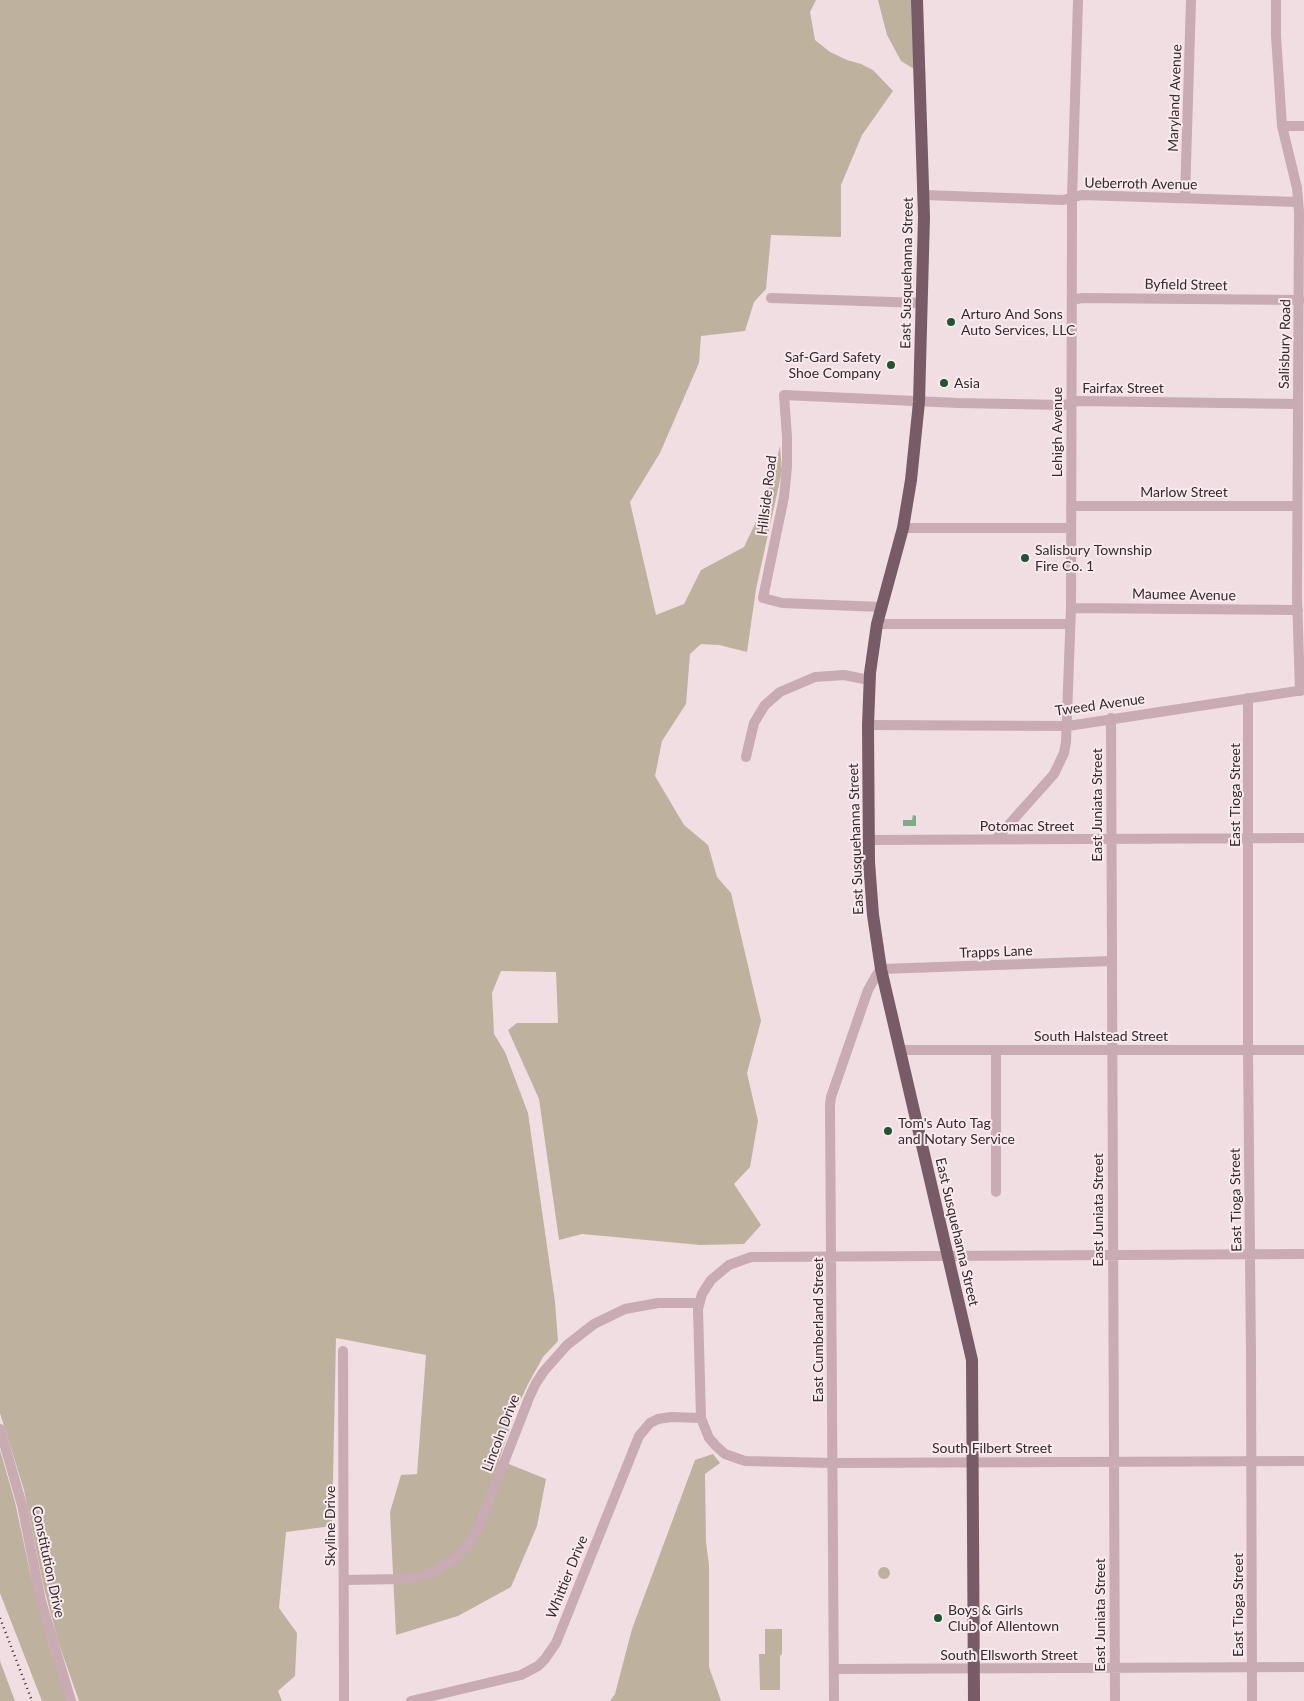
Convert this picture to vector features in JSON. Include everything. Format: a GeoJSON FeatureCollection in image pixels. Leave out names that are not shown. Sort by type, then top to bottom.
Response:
{"type":"FeatureCollection","features":[{"type":"Feature","properties":{"kind":"main road","name":"East Susquehanna Street"},"geometry":{"type":"LineString","coordinates":[[918,0],[924,195],[919,402],[912,480],[903,528],[877,624],[869,680],[869,840],[873,915],[881,969],[972,1360],[974,1701]]}},
{"type":"Feature","properties":{"kind":"street","name":"Lehigh Avenue"},"geometry":{"type":"LineString","coordinates":[[996,839],[1054,774],[1064,753],[1068,726],[1072,198],[1078,0]]}},
{"type":"Feature","properties":{"kind":"street","name":"Maryland Avenue"},"geometry":{"type":"LineString","coordinates":[[1185,198],[1192,0]]}},
{"type":"Feature","properties":{"kind":"street","name":"Salisbury Road"},"geometry":{"type":"LineString","coordinates":[[1276,0],[1276,36],[1282,126],[1298,202],[1300,300],[1298,404],[1301,456],[1297,506],[1301,559],[1298,610],[1302,691]]}},
{"type":"Feature","properties":{"kind":"street"},"geometry":{"type":"LineString","coordinates":[[1282,126],[1304,126]]}},
{"type":"Feature","properties":{"kind":"street","name":"Ueberroth Avenue"},"geometry":{"type":"LineString","coordinates":[[924,195],[1063,200],[1082,195],[1298,202]]}},
{"type":"Feature","properties":{"kind":"street"},"geometry":{"type":"LineString","coordinates":[[771,298],[922,302]]}},
{"type":"Feature","properties":{"kind":"street","name":"Byfield Street"},"geometry":{"type":"LineString","coordinates":[[1072,300],[1082,298],[1300,300]]}},
{"type":"Feature","properties":{"kind":"street","name":"Fairfax Street"},"geometry":{"type":"LineString","coordinates":[[784,395],[919,402],[1064,405],[1077,401],[1298,404]]}},
{"type":"Feature","properties":{"kind":"street","name":"Hillside Road"},"geometry":{"type":"LineString","coordinates":[[784,395],[787,437],[784,497],[763,598],[782,602],[881,606]]}},
{"type":"Feature","properties":{"kind":"street","name":"Marlow Street"},"geometry":{"type":"LineString","coordinates":[[1071,506],[1297,506]]}},
{"type":"Feature","properties":{"kind":"street"},"geometry":{"type":"LineString","coordinates":[[903,528],[1071,528]]}},
{"type":"Feature","properties":{"kind":"street","name":"Maumee Avenue"},"geometry":{"type":"LineString","coordinates":[[1070,608],[1298,610]]}},
{"type":"Feature","properties":{"kind":"street"},"geometry":{"type":"LineString","coordinates":[[877,624],[1070,624]]}},
{"type":"Feature","properties":{"kind":"street"},"geometry":{"type":"LineString","coordinates":[[746,757],[754,723],[765,705],[780,692],[815,677],[844,675],[869,680]]}},
{"type":"Feature","properties":{"kind":"street","name":"Tweed Avenue"},"geometry":{"type":"LineString","coordinates":[[868,725],[1068,726],[1111,718],[1302,691]]}},
{"type":"Feature","properties":{"kind":"street","name":"East Tioga Street"},"geometry":{"type":"LineString","coordinates":[[1248,698],[1252,1701]]}},
{"type":"Feature","properties":{"kind":"street","name":"East Juniata Street"},"geometry":{"type":"LineString","coordinates":[[1111,718],[1115,1701]]}},
{"type":"Feature","properties":{"kind":"street","name":"Potomac Street"},"geometry":{"type":"LineString","coordinates":[[869,840],[1304,838]]}},
{"type":"Feature","properties":{"kind":"street","name":"Trapps Lane"},"geometry":{"type":"LineString","coordinates":[[881,969],[1112,961]]}},
{"type":"Feature","properties":{"kind":"street","name":"East Cumberland Street"},"geometry":{"type":"LineString","coordinates":[[834,1701],[830,1105],[831,1096],[868,990],[881,969]]}},
{"type":"Feature","properties":{"kind":"street","name":"South Halstead Street"},"geometry":{"type":"LineString","coordinates":[[899,1050],[1304,1050]]}},
{"type":"Feature","properties":{"kind":"street"},"geometry":{"type":"LineString","coordinates":[[996,1050],[996,1192]]}},
{"type":"Feature","properties":{"kind":"street"},"geometry":{"type":"LineString","coordinates":[[701,1418],[699,1303],[704,1290],[719,1271],[739,1260],[762,1257],[832,1256],[1304,1254]]}},
{"type":"Feature","properties":{"kind":"street","name":"Lincoln Drive"},"geometry":{"type":"LineString","coordinates":[[344,1580],[420,1577],[453,1560],[470,1543],[478,1530],[529,1398],[544,1371],[556,1356],[587,1329],[604,1318],[625,1309],[658,1303],[699,1303]]}},
{"type":"Feature","properties":{"kind":"street","name":"Skyline Drive"},"geometry":{"type":"LineString","coordinates":[[344,1352],[344,1701]]}},
{"type":"Feature","properties":{"kind":"street","name":"Whittier Drive"},"geometry":{"type":"LineString","coordinates":[[411,1701],[521,1675],[530,1671],[545,1659],[556,1643],[639,1436],[650,1423],[658,1419],[671,1417],[701,1418]]}},
{"type":"Feature","properties":{"kind":"street","name":"South Filbert Street"},"geometry":{"type":"LineString","coordinates":[[701,1418],[709,1438],[716,1446],[734,1458],[754,1462],[1304,1461]]}},
{"type":"Feature","properties":{"kind":"street","name":"Constitution Drive"},"geometry":{"type":"LineString","coordinates":[[0,1429],[22,1505],[41,1601],[71,1701]]}},
{"type":"Feature","properties":{"kind":"street","name":"South Ellsworth Street"},"geometry":{"type":"LineString","coordinates":[[834,1669],[1304,1667]]}},
{"type":"Feature","properties":{"kind":"shaded area"},"geometry":{"type":"Polygon","coordinates":[[[0,0],[816,0],[810,12],[815,40],[830,52],[873,70],[893,91],[862,135],[841,185],[841,237],[771,235],[766,289],[754,302],[745,331],[701,336],[699,363],[660,453],[630,502],[656,615],[684,604],[701,570],[744,547],[764,505],[780,446],[782,471],[756,589],[747,652],[719,645],[701,644],[690,654],[686,704],[662,741],[655,776],[684,825],[708,845],[717,877],[731,893],[761,1021],[747,1073],[758,1121],[750,1167],[734,1184],[761,1225],[744,1244],[700,1245],[582,1234],[559,1240],[539,1099],[508,1030],[517,1023],[558,1023],[556,972],[501,971],[492,993],[494,1034],[505,1052],[528,1113],[555,1302],[558,1341],[543,1357],[528,1384],[515,1412],[499,1460],[546,1479],[537,1526],[511,1587],[458,1616],[396,1635],[390,1512],[401,1475],[417,1474],[426,1355],[336,1338],[332,1526],[286,1532],[279,1608],[297,1633],[295,1676],[278,1691],[282,1701],[79,1701],[58,1641],[44,1588],[24,1490],[0,1413],[0,0]]]}},
{"type":"Feature","properties":{"kind":"shaded area"},"geometry":{"type":"Polygon","coordinates":[[[878,0],[917,0],[919,72],[901,61],[887,35],[878,0]]]}},
{"type":"Feature","properties":{"kind":"shaded area"},"geometry":{"type":"Polygon","coordinates":[[[913,815],[916,816],[916,826],[903,826],[903,820],[912,820],[913,815]]]}},
{"type":"Feature","properties":{"kind":"shaded area"},"geometry":{"type":"Polygon","coordinates":[[[0,1450],[15,1502],[30,1572],[49,1645],[67,1701],[42,1701],[0,1593],[0,1450]]]}},
{"type":"Feature","properties":{"kind":"shaded area"},"geometry":{"type":"Polygon","coordinates":[[[713,1454],[720,1463],[705,1474],[706,1542],[709,1565],[709,1667],[721,1701],[610,1701],[615,1694],[632,1629],[695,1460],[713,1454]]]}},
{"type":"Feature","properties":{"kind":"shaded area"},"geometry":{"type":"Polygon","coordinates":[[[882,1567],[886,1567],[890,1573],[886,1579],[882,1579],[878,1575],[878,1571],[882,1567]]]}},
{"type":"Feature","properties":{"kind":"shaded area"},"geometry":{"type":"Polygon","coordinates":[[[765,1629],[782,1629],[780,1690],[760,1690],[759,1654],[765,1654],[765,1629]]]}},
{"type":"Feature","properties":{"kind":"shaded area"},"geometry":{"type":"Polygon","coordinates":[[[0,1661],[15,1701],[0,1701],[0,1661]]]}},
{"type":"Feature","properties":{"kind":"railway"},"geometry":{"type":"LineString","coordinates":[[0,1618],[32,1701]]}},
{"type":"Feature","properties":{"kind":"place","name":"Arturo And Sons Auto Services, LLC"},"geometry":{"type":"Point","coordinates":[951,322]}},
{"type":"Feature","properties":{"kind":"place","name":"Saf-Gard Safety Shoe Company"},"geometry":{"type":"Point","coordinates":[891,365]}},
{"type":"Feature","properties":{"kind":"place","name":"Asia"},"geometry":{"type":"Point","coordinates":[944,383]}},
{"type":"Feature","properties":{"kind":"place","name":"Salisbury Township Fire Co. 1"},"geometry":{"type":"Point","coordinates":[1025,558]}},
{"type":"Feature","properties":{"kind":"place","name":"Tom's Auto Tag and Notary Service"},"geometry":{"type":"Point","coordinates":[888,1131]}},
{"type":"Feature","properties":{"kind":"place","name":"Boys & Girls Club of Allentown"},"geometry":{"type":"Point","coordinates":[938,1618]}}]}
